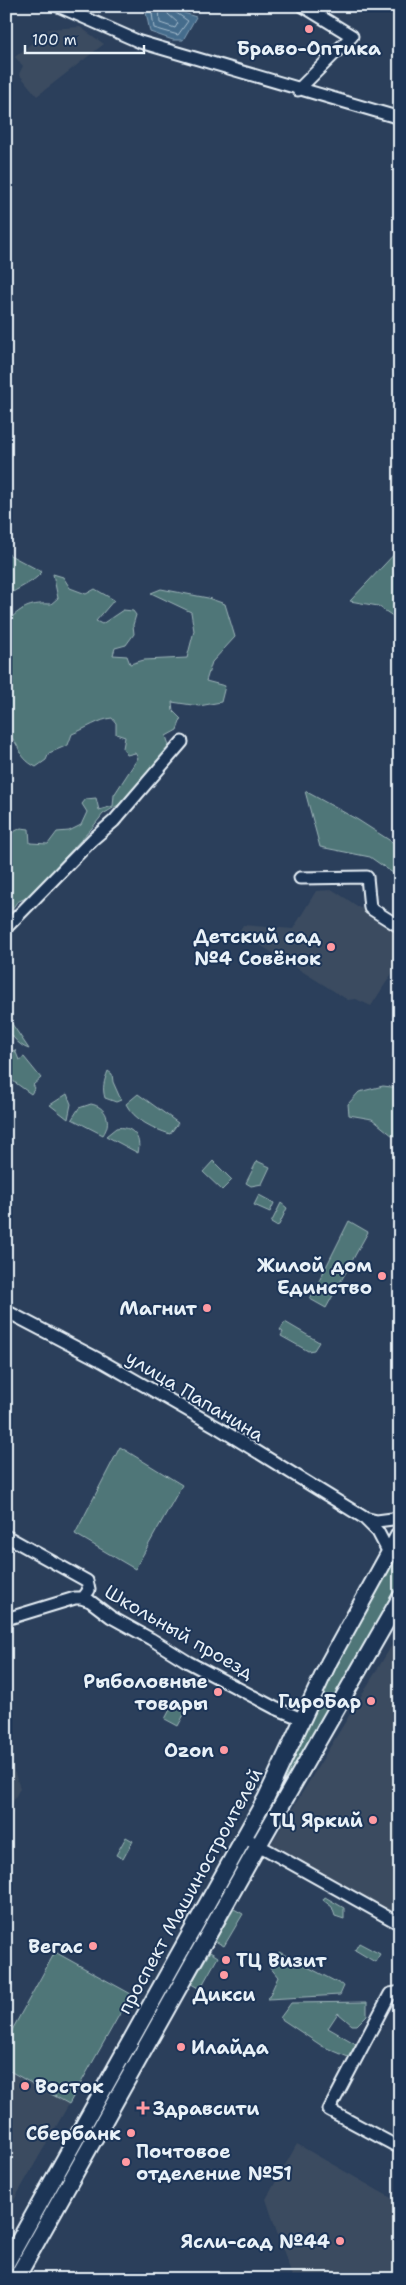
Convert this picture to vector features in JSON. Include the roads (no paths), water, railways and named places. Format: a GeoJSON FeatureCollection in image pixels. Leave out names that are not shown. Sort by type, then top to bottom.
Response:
{"type":"FeatureCollection","features":[{"type":"Feature","properties":{"kind":"main road","name":"проспект Машиностроителей"},"geometry":{"type":"LineString","coordinates":[[6,2264],[244,1837],[279,1772],[329,1662],[400,1533]]}},
{"type":"Feature","properties":{"kind":"main road","name":"проспект Машиностроителей"},"geometry":{"type":"LineString","coordinates":[[16,2279],[258,1845],[398,1603]]}},
{"type":"Feature","properties":{"kind":"main road"},"geometry":{"type":"LineString","coordinates":[[279,1772],[294,1782]]}},
{"type":"Feature","properties":{"kind":"street"},"geometry":{"type":"LineString","coordinates":[[58,6],[140,42],[298,90],[400,118]]}},
{"type":"Feature","properties":{"kind":"street"},"geometry":{"type":"LineString","coordinates":[[298,90],[352,36],[304,6]]}},
{"type":"Feature","properties":{"kind":"street"},"geometry":{"type":"LineString","coordinates":[[6,928],[92,839],[114,821],[182,742]]}},
{"type":"Feature","properties":{"kind":"street"},"geometry":{"type":"LineString","coordinates":[[300,878],[367,877],[370,908],[400,927]]}},
{"type":"Feature","properties":{"kind":"street","name":"улица Папанина"},"geometry":{"type":"LineString","coordinates":[[6,1311],[98,1359],[217,1427],[363,1517],[375,1528],[389,1553]]}},
{"type":"Feature","properties":{"kind":"street","name":"улица Папанина"},"geometry":{"type":"LineString","coordinates":[[363,1517],[377,1521],[400,1518]]}},
{"type":"Feature","properties":{"kind":"street"},"geometry":{"type":"LineString","coordinates":[[6,1536],[88,1581],[89,1590],[83,1598]]}},
{"type":"Feature","properties":{"kind":"street","name":"Школьный проезд"},"geometry":{"type":"LineString","coordinates":[[6,1619],[75,1598],[83,1598],[111,1617],[188,1662],[275,1708],[302,1719]]}},
{"type":"Feature","properties":{"kind":"street"},"geometry":{"type":"LineString","coordinates":[[244,1837],[400,1924]]}},
{"type":"Feature","properties":{"kind":"street"},"geometry":{"type":"LineString","coordinates":[[400,1992],[390,1994],[329,2110],[400,2148]]}},
{"type":"Feature","properties":{"kind":"water"},"geometry":{"type":"Polygon","coordinates":[[[149,6],[176,6],[184,13],[196,17],[183,40],[173,40],[150,32],[146,12],[149,6]]]}},
{"type":"Feature","properties":{"kind":"place","name":"Браво-Оптика"},"geometry":{"type":"Point","coordinates":[309,29]}},
{"type":"Feature","properties":{"kind":"place","name":"Детский сад №4 Совёнок"},"geometry":{"type":"Point","coordinates":[331,947]}},
{"type":"Feature","properties":{"kind":"place","name":"Жилой дом Единство"},"geometry":{"type":"Point","coordinates":[382,1276]}},
{"type":"Feature","properties":{"kind":"place","name":"Магнит"},"geometry":{"type":"Point","coordinates":[207,1308]}},
{"type":"Feature","properties":{"kind":"place","name":"Рыболовные товары"},"geometry":{"type":"Point","coordinates":[218,1692]}},
{"type":"Feature","properties":{"kind":"place","name":"ГироБар"},"geometry":{"type":"Point","coordinates":[371,1701]}},
{"type":"Feature","properties":{"kind":"place","name":"Ozon"},"geometry":{"type":"Point","coordinates":[224,1750]}},
{"type":"Feature","properties":{"kind":"place","name":"ТЦ Яркий"},"geometry":{"type":"Point","coordinates":[373,1820]}},
{"type":"Feature","properties":{"kind":"place","name":"Вегас"},"geometry":{"type":"Point","coordinates":[93,1946]}},
{"type":"Feature","properties":{"kind":"place","name":"ТЦ Визит"},"geometry":{"type":"Point","coordinates":[226,1960]}},
{"type":"Feature","properties":{"kind":"place","name":"Дикси"},"geometry":{"type":"Point","coordinates":[224,1975]}},
{"type":"Feature","properties":{"kind":"place","name":"Илайда"},"geometry":{"type":"Point","coordinates":[181,2047]}},
{"type":"Feature","properties":{"kind":"place","name":"Восток"},"geometry":{"type":"Point","coordinates":[25,2086]}},
{"type":"Feature","properties":{"kind":"place","name":"Здравсити"},"geometry":{"type":"Point","coordinates":[143,2108]}},
{"type":"Feature","properties":{"kind":"place","name":"Сбербанк"},"geometry":{"type":"Point","coordinates":[131,2133]}},
{"type":"Feature","properties":{"kind":"place","name":"Почтовое отделение №51"},"geometry":{"type":"Point","coordinates":[126,2162]}},
{"type":"Feature","properties":{"kind":"place","name":"Ясли-сад №44"},"geometry":{"type":"Point","coordinates":[340,2241]}}]}
